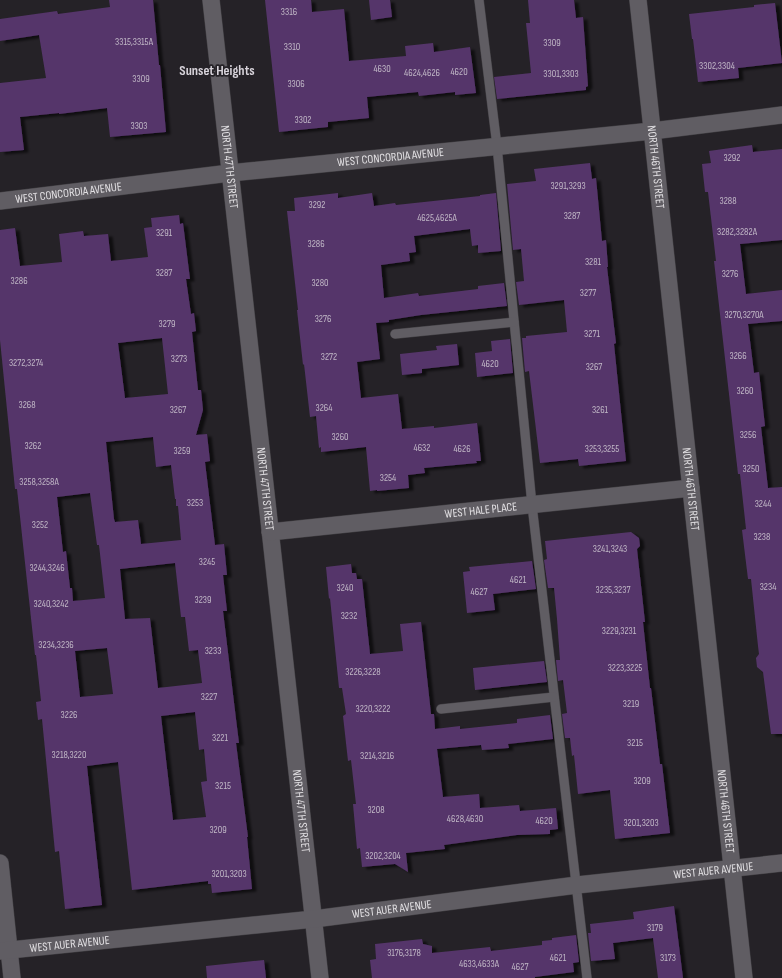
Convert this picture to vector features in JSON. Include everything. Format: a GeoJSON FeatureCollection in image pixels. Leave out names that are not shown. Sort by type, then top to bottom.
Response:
{"type":"FeatureCollection","features":[{"type":"Feature","properties":{"kind":"street","name":"NORTH 47TH STREET"},"geometry":{"type":"LineString","coordinates":[[211,0],[320,978]]}},
{"type":"Feature","properties":{"kind":"street","name":"NORTH 46TH STREET"},"geometry":{"type":"LineString","coordinates":[[638,0],[744,978]]}},
{"type":"Feature","properties":{"kind":"street","name":"WEST CONCORDIA AVENUE"},"geometry":{"type":"LineString","coordinates":[[0,201],[230,173],[652,131],[782,115]]}},
{"type":"Feature","properties":{"kind":"street","name":"WEST HALE PLACE"},"geometry":{"type":"LineString","coordinates":[[270,532],[532,506],[691,488]]}},
{"type":"Feature","properties":{"kind":"street"},"geometry":{"type":"LineString","coordinates":[[0,863],[5,950],[12,978]]}},
{"type":"Feature","properties":{"kind":"street","name":"WEST AUER AVENUE"},"geometry":{"type":"LineString","coordinates":[[5,950],[314,919],[577,885],[782,863]]}},
{"type":"Feature","properties":{"kind":"lane"},"geometry":{"type":"LineString","coordinates":[[479,0],[497,146],[532,506],[587,978]]}},
{"type":"Feature","properties":{"kind":"lane"},"geometry":{"type":"LineString","coordinates":[[395,334],[514,322]]}},
{"type":"Feature","properties":{"kind":"lane"},"geometry":{"type":"LineString","coordinates":[[441,709],[554,697]]}},
{"type":"Feature","properties":{"kind":"building"},"geometry":{"type":"Polygon","coordinates":[[[109,0],[153,0],[166,132],[110,137],[107,108],[20,117],[24,150],[0,152],[0,83],[46,78],[39,35],[0,41],[0,19],[57,11],[58,14],[110,7],[109,0]]]}},
{"type":"Feature","properties":{"kind":"building"},"geometry":{"type":"Polygon","coordinates":[[[265,0],[311,0],[312,12],[344,9],[349,61],[406,56],[405,46],[433,43],[434,52],[470,47],[476,93],[455,95],[455,92],[419,96],[418,92],[367,97],[369,118],[328,122],[328,127],[279,132],[265,0]]]}},
{"type":"Feature","properties":{"kind":"building"},"geometry":{"type":"Polygon","coordinates":[[[369,0],[390,0],[392,17],[371,20],[369,0]]]}},
{"type":"Feature","properties":{"kind":"building"},"geometry":{"type":"Polygon","coordinates":[[[528,0],[574,0],[576,18],[583,17],[588,86],[586,87],[586,90],[497,99],[494,77],[531,73],[526,23],[530,23],[528,0]]]}},
{"type":"Feature","properties":{"kind":"building"},"geometry":{"type":"Polygon","coordinates":[[[775,3],[782,63],[738,68],[739,78],[698,82],[689,14],[754,7],[754,5],[775,3]]]}},
{"type":"Feature","properties":{"kind":"building"},"geometry":{"type":"Polygon","coordinates":[[[752,145],[753,152],[782,149],[782,240],[740,244],[746,294],[782,290],[782,321],[748,324],[754,373],[759,372],[765,426],[761,427],[768,488],[782,487],[782,734],[771,734],[763,672],[757,667],[756,658],[759,654],[751,579],[748,579],[742,530],[746,529],[740,474],[738,474],[714,261],[716,261],[708,192],[705,192],[702,164],[711,163],[709,151],[752,145]]]}},
{"type":"Feature","properties":{"kind":"building"},"geometry":{"type":"Polygon","coordinates":[[[590,163],[592,179],[596,178],[602,241],[606,240],[607,267],[616,343],[614,344],[626,461],[579,466],[578,459],[540,463],[529,371],[525,372],[522,338],[526,338],[526,336],[567,332],[564,300],[519,305],[516,282],[524,281],[521,249],[513,250],[507,184],[536,181],[534,169],[590,163]]]}},
{"type":"Feature","properties":{"kind":"building"},"geometry":{"type":"Polygon","coordinates":[[[338,193],[338,198],[372,193],[374,206],[395,203],[396,205],[496,193],[501,251],[478,253],[478,245],[472,246],[470,229],[414,236],[416,252],[409,253],[410,261],[381,265],[384,298],[418,293],[419,296],[478,289],[478,286],[504,283],[507,306],[421,315],[389,320],[389,322],[376,323],[380,359],[357,362],[361,398],[398,394],[402,429],[434,426],[434,428],[477,423],[481,461],[476,461],[477,463],[424,468],[425,473],[408,475],[409,488],[370,491],[366,447],[321,452],[321,447],[319,448],[316,416],[310,417],[287,211],[295,211],[294,198],[338,193]]]}},
{"type":"Feature","properties":{"kind":"building"},"geometry":{"type":"Polygon","coordinates":[[[179,215],[180,224],[183,223],[190,279],[186,279],[191,314],[194,313],[196,331],[192,332],[198,390],[201,390],[203,410],[196,435],[207,434],[210,461],[205,462],[215,545],[224,544],[227,575],[223,575],[227,611],[223,611],[239,743],[236,743],[248,837],[252,889],[212,893],[211,884],[208,884],[208,881],[132,890],[118,762],[87,766],[102,905],[65,909],[59,851],[55,852],[42,719],[38,720],[36,702],[41,701],[17,489],[15,489],[0,340],[0,230],[15,228],[20,266],[62,262],[59,234],[83,231],[84,236],[108,234],[111,261],[148,257],[144,228],[152,227],[151,218],[179,215]],[[162,338],[118,343],[125,398],[168,394],[162,338]],[[153,437],[106,442],[115,522],[138,520],[141,544],[181,540],[178,506],[176,506],[171,465],[156,467],[153,437]],[[90,493],[57,497],[63,552],[66,551],[73,601],[105,598],[99,545],[97,545],[90,493]],[[175,563],[120,569],[125,619],[150,618],[158,688],[202,683],[198,650],[189,651],[185,617],[181,617],[175,563]],[[107,648],[75,651],[80,697],[113,694],[107,648]],[[195,712],[161,716],[173,820],[206,817],[201,782],[207,781],[204,749],[199,750],[195,712]]]}},
{"type":"Feature","properties":{"kind":"building"},"geometry":{"type":"Polygon","coordinates":[[[510,339],[513,373],[477,377],[475,353],[492,351],[491,341],[510,339]]]}},
{"type":"Feature","properties":{"kind":"building"},"geometry":{"type":"Polygon","coordinates":[[[457,344],[459,365],[422,369],[422,373],[402,375],[400,354],[437,350],[436,346],[457,344]]]}},
{"type":"Feature","properties":{"kind":"building"},"geometry":{"type":"Polygon","coordinates":[[[631,532],[639,538],[640,546],[637,549],[645,622],[643,622],[650,688],[660,764],[662,764],[670,833],[615,839],[610,790],[578,794],[574,755],[572,756],[570,738],[565,738],[562,714],[567,713],[563,680],[558,681],[556,660],[560,660],[554,588],[548,588],[544,560],[547,559],[545,541],[631,532]]]}},
{"type":"Feature","properties":{"kind":"building"},"geometry":{"type":"Polygon","coordinates":[[[532,561],[536,589],[493,594],[495,610],[467,613],[463,572],[470,571],[469,567],[532,561]]]}},
{"type":"Feature","properties":{"kind":"building"},"geometry":{"type":"Polygon","coordinates":[[[351,564],[352,573],[356,573],[357,579],[362,579],[370,654],[403,651],[400,624],[421,622],[431,714],[434,714],[435,729],[460,726],[460,729],[517,723],[517,719],[550,715],[553,739],[508,744],[509,748],[482,750],[481,745],[437,749],[443,797],[479,794],[480,808],[519,805],[520,811],[556,808],[558,829],[550,830],[550,834],[517,835],[444,845],[445,849],[406,853],[408,872],[395,864],[362,867],[360,848],[357,849],[353,804],[356,804],[351,760],[348,761],[343,716],[346,714],[342,688],[339,688],[326,567],[351,564]]]}},
{"type":"Feature","properties":{"kind":"building"},"geometry":{"type":"Polygon","coordinates":[[[544,661],[547,682],[475,690],[473,668],[544,661]]]}},
{"type":"Feature","properties":{"kind":"building"},"geometry":{"type":"Polygon","coordinates":[[[674,906],[683,978],[658,978],[653,938],[613,943],[615,959],[591,961],[588,933],[591,933],[590,924],[634,919],[633,912],[674,906]]]}},
{"type":"Feature","properties":{"kind":"building"},"geometry":{"type":"Polygon","coordinates":[[[576,935],[579,962],[573,963],[574,972],[535,978],[372,978],[370,960],[376,959],[375,944],[422,939],[423,944],[432,946],[432,953],[490,947],[491,951],[542,945],[542,941],[552,940],[552,938],[576,935]]]}},
{"type":"Feature","properties":{"kind":"building"},"geometry":{"type":"Polygon","coordinates":[[[264,960],[266,978],[207,978],[206,966],[264,960]]]}},
{"type":"Feature","properties":{"kind":"district","name":"Sunset Heights"},"geometry":{"type":"Point","coordinates":[217,70]}}]}
